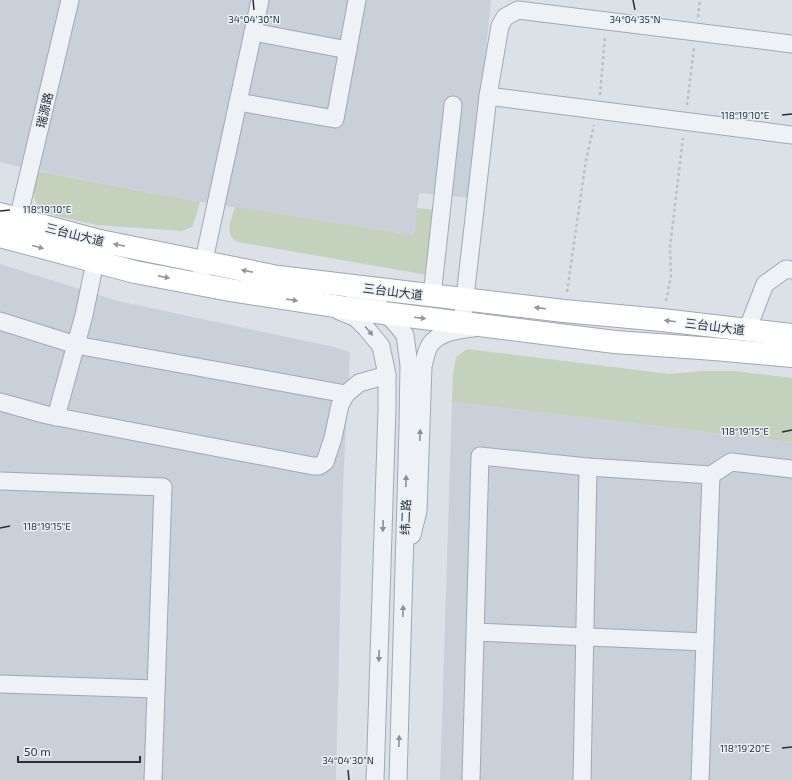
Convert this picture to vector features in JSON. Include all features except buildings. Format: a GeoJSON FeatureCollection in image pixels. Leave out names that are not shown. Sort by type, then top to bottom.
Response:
{"type":"FeatureCollection","features":[{"type":"Feature","properties":{"kind":"main road","name":"三台山大道"},"geometry":{"type":"LineString","coordinates":[[9,216],[100,241],[278,277],[465,300],[792,335]]}},
{"type":"Feature","properties":{"kind":"main road","name":"三台山大道"},"geometry":{"type":"LineString","coordinates":[[0,236],[135,272],[324,305],[614,342],[792,356]]}},
{"type":"Feature","properties":{"kind":"street","name":"瑞源路"},"geometry":{"type":"LineString","coordinates":[[9,216],[70,0]]}},
{"type":"Feature","properties":{"kind":"street"},"geometry":{"type":"LineString","coordinates":[[199,284],[260,0]]}},
{"type":"Feature","properties":{"kind":"street"},"geometry":{"type":"LineString","coordinates":[[238,102],[335,119],[357,0]]}},
{"type":"Feature","properties":{"kind":"street"},"geometry":{"type":"LineString","coordinates":[[462,323],[488,96],[500,26],[505,17],[518,10],[792,44]]}},
{"type":"Feature","properties":{"kind":"street"},"geometry":{"type":"LineString","coordinates":[[253,32],[348,50]]}},
{"type":"Feature","properties":{"kind":"street"},"geometry":{"type":"LineString","coordinates":[[488,96],[792,135]]}},
{"type":"Feature","properties":{"kind":"street"},"geometry":{"type":"LineString","coordinates":[[432,296],[453,105]]}},
{"type":"Feature","properties":{"kind":"street"},"geometry":{"type":"LineString","coordinates":[[56,417],[84,315],[95,262]]}},
{"type":"Feature","properties":{"kind":"street"},"geometry":{"type":"LineString","coordinates":[[747,330],[765,284],[786,269],[792,270]]}},
{"type":"Feature","properties":{"kind":"street","name":"纬二路"},"geometry":{"type":"LineString","coordinates":[[343,285],[366,296],[378,305],[397,325],[405,335],[409,365],[398,780]]}},
{"type":"Feature","properties":{"kind":"street","name":"纬二路"},"geometry":{"type":"LineString","coordinates":[[324,305],[356,318],[366,328],[381,346],[387,375],[374,780]]}},
{"type":"Feature","properties":{"kind":"street"},"geometry":{"type":"LineString","coordinates":[[0,321],[76,345],[346,394]]}},
{"type":"Feature","properties":{"kind":"street"},"geometry":{"type":"LineString","coordinates":[[404,570],[418,511],[423,366],[426,353],[430,344],[437,338],[448,333],[485,326]]}},
{"type":"Feature","properties":{"kind":"street"},"geometry":{"type":"LineString","coordinates":[[0,402],[56,417],[319,466],[325,462],[333,438],[340,405],[346,394],[359,383],[387,375]]}},
{"type":"Feature","properties":{"kind":"street"},"geometry":{"type":"LineString","coordinates":[[471,780],[480,456],[588,467],[711,475],[731,462],[792,469]]}},
{"type":"Feature","properties":{"kind":"street"},"geometry":{"type":"LineString","coordinates":[[582,780],[588,467]]}},
{"type":"Feature","properties":{"kind":"street"},"geometry":{"type":"LineString","coordinates":[[700,780],[711,475]]}},
{"type":"Feature","properties":{"kind":"street"},"geometry":{"type":"LineString","coordinates":[[0,481],[163,487],[153,780]]}},
{"type":"Feature","properties":{"kind":"street"},"geometry":{"type":"LineString","coordinates":[[476,632],[705,642]]}},
{"type":"Feature","properties":{"kind":"street"},"geometry":{"type":"LineString","coordinates":[[0,684],[156,689]]}},
{"type":"Feature","properties":{"kind":"path"},"geometry":{"type":"LineString","coordinates":[[662,320],[671,276],[670,247],[700,0]]}},
{"type":"Feature","properties":{"kind":"path"},"geometry":{"type":"LineString","coordinates":[[564,311],[586,160],[598,110],[607,21]]}},
{"type":"Feature","properties":{"kind":"shaded area"},"geometry":{"type":"Polygon","coordinates":[[[0,0],[491,0],[471,198],[419,193],[414,235],[200,202],[0,162],[0,0]]]}},
{"type":"Feature","properties":{"kind":"shaded area"},"geometry":{"type":"Polygon","coordinates":[[[0,264],[118,301],[334,347],[350,352],[343,485],[336,780],[0,780],[0,264]]]}},
{"type":"Feature","properties":{"kind":"shaded area"},"geometry":{"type":"Polygon","coordinates":[[[452,402],[792,442],[792,780],[440,780],[452,402]]]}},
{"type":"Feature","properties":{"kind":"green space"},"geometry":{"type":"Polygon","coordinates":[[[37,171],[200,202],[192,227],[182,231],[97,225],[56,216],[43,210],[35,201],[34,191],[37,171]]]}},
{"type":"Feature","properties":{"kind":"green space"},"geometry":{"type":"Polygon","coordinates":[[[235,207],[414,235],[417,208],[435,210],[428,275],[238,242],[233,239],[230,232],[230,223],[235,207]]]}},
{"type":"Feature","properties":{"kind":"green space"},"geometry":{"type":"Polygon","coordinates":[[[467,349],[669,374],[702,371],[735,371],[792,378],[792,442],[452,402],[453,374],[456,357],[467,349]]]}}]}
